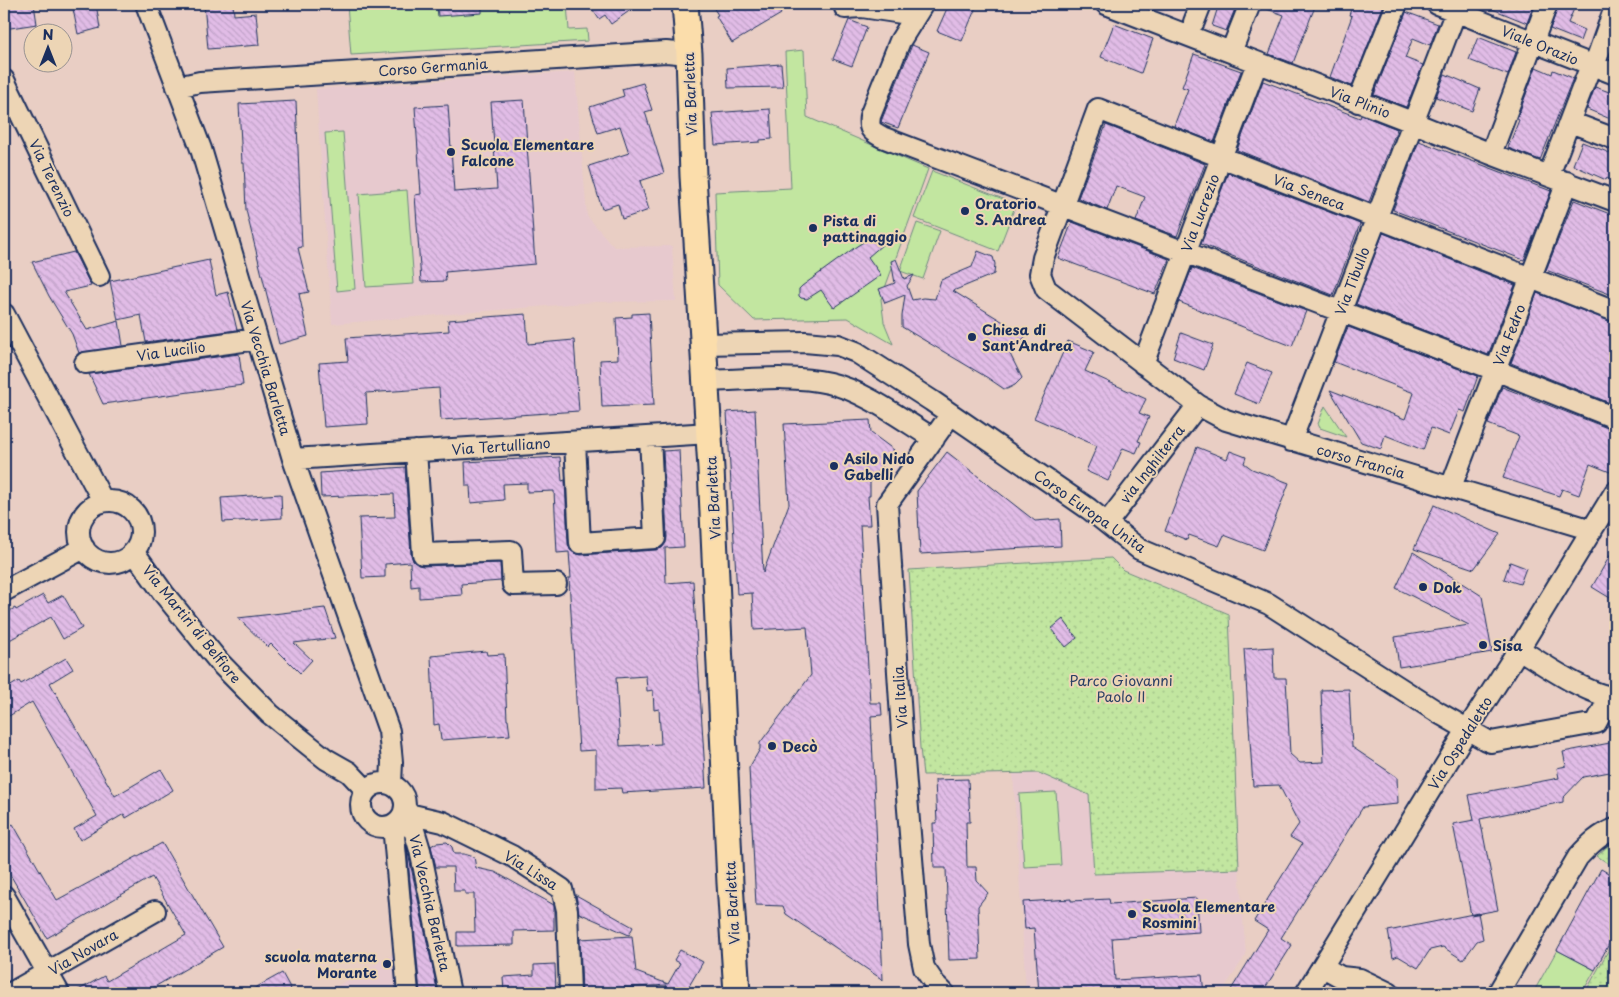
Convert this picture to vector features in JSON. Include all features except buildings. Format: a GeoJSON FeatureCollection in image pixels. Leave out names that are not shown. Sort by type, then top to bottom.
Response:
{"type":"FeatureCollection","features":[{"type":"Feature","properties":{"kind":"main road","name":"Via Barletta"},"geometry":{"type":"LineString","coordinates":[[685,4],[689,54],[693,176],[710,434],[737,993]]}},
{"type":"Feature","properties":{"kind":"street","name":"Via Vecchia Barletta"},"geometry":{"type":"LineString","coordinates":[[146,4],[201,149],[293,459],[389,731],[392,762],[390,784]]}},
{"type":"Feature","properties":{"kind":"street","name":"Via Plinio"},"geometry":{"type":"LineString","coordinates":[[1106,4],[1129,8],[1231,52],[1615,201]]}},
{"type":"Feature","properties":{"kind":"street"},"geometry":{"type":"LineString","coordinates":[[1231,52],[1250,4]]}},
{"type":"Feature","properties":{"kind":"street"},"geometry":{"type":"LineString","coordinates":[[1358,102],[1397,4]]}},
{"type":"Feature","properties":{"kind":"street","name":"Viale Orazio"},"geometry":{"type":"LineString","coordinates":[[1437,4],[1459,9],[1532,42],[1615,74]]}},
{"type":"Feature","properties":{"kind":"street"},"geometry":{"type":"LineString","coordinates":[[1491,154],[1547,4]]}},
{"type":"Feature","properties":{"kind":"street"},"geometry":{"type":"LineString","coordinates":[[845,8],[919,9],[900,41],[870,116],[868,124],[871,130],[882,137],[1495,370],[1615,418]]}},
{"type":"Feature","properties":{"kind":"street","name":"Via Tibullo"},"geometry":{"type":"LineString","coordinates":[[1291,440],[1412,122],[1459,9]]}},
{"type":"Feature","properties":{"kind":"street","name":"Via Fedro"},"geometry":{"type":"LineString","coordinates":[[1451,487],[1530,278],[1558,179],[1570,122],[1614,10]]}},
{"type":"Feature","properties":{"kind":"street","name":"Corso Germania"},"geometry":{"type":"LineString","coordinates":[[178,88],[210,81],[666,52],[689,54]]}},
{"type":"Feature","properties":{"kind":"street","name":"Via Lucrezio"},"geometry":{"type":"LineString","coordinates":[[1143,364],[1257,62]]}},
{"type":"Feature","properties":{"kind":"street","name":"Via Terenzio"},"geometry":{"type":"LineString","coordinates":[[4,80],[100,276]]}},
{"type":"Feature","properties":{"kind":"street","name":"Via Seneca"},"geometry":{"type":"LineString","coordinates":[[1064,205],[1098,109],[1615,311]]}},
{"type":"Feature","properties":{"kind":"street"},"geometry":{"type":"LineString","coordinates":[[1570,122],[1615,139]]}},
{"type":"Feature","properties":{"kind":"street","name":"corso Francia"},"geometry":{"type":"LineString","coordinates":[[1064,205],[1043,258],[1040,274],[1046,289],[1198,405],[1226,420],[1592,530]]}},
{"type":"Feature","properties":{"kind":"street"},"geometry":{"type":"LineString","coordinates":[[4,314],[103,501]]}},
{"type":"Feature","properties":{"kind":"street","name":"Via Lucilio"},"geometry":{"type":"LineString","coordinates":[[85,363],[257,340]]}},
{"type":"Feature","properties":{"kind":"street","name":"Corso Europa Unita"},"geometry":{"type":"LineString","coordinates":[[703,344],[805,342],[838,345],[856,352],[951,414],[1107,523],[1139,549],[1269,604],[1467,730],[1491,742],[1596,723],[1613,697]]}},
{"type":"Feature","properties":{"kind":"street"},"geometry":{"type":"LineString","coordinates":[[706,381],[799,379],[829,383],[864,397],[934,439]]}},
{"type":"Feature","properties":{"kind":"street","name":"via Inghilterra"},"geometry":{"type":"LineString","coordinates":[[1107,523],[1198,405]]}},
{"type":"Feature","properties":{"kind":"street","name":"Via Italia"},"geometry":{"type":"LineString","coordinates":[[944,993],[924,968],[919,944],[903,748],[887,504],[951,414]]}},
{"type":"Feature","properties":{"kind":"street","name":"Via Tertulliano"},"geometry":{"type":"LineString","coordinates":[[293,459],[710,434]]}},
{"type":"Feature","properties":{"kind":"street"},"geometry":{"type":"LineString","coordinates":[[575,442],[580,543],[655,538],[650,437]]}},
{"type":"Feature","properties":{"kind":"street"},"geometry":{"type":"LineString","coordinates":[[416,451],[423,554],[511,551],[513,585],[556,584]]}},
{"type":"Feature","properties":{"kind":"street","name":"Via Ospedaletto"},"geometry":{"type":"LineString","coordinates":[[1306,993],[1467,730],[1520,649],[1592,530],[1613,499]]}},
{"type":"Feature","properties":{"kind":"street"},"geometry":{"type":"LineString","coordinates":[[113,500],[122,503],[137,515],[140,524],[141,534],[134,552],[118,562],[98,560],[84,548],[80,539],[79,529],[86,511],[103,501],[113,500]]}},
{"type":"Feature","properties":{"kind":"street"},"geometry":{"type":"LineString","coordinates":[[4,591],[84,548]]}},
{"type":"Feature","properties":{"kind":"street","name":"Via Martiri di Belfiore"},"geometry":{"type":"LineString","coordinates":[[134,552],[164,594],[220,663],[264,708],[326,759],[349,772],[366,790]]}},
{"type":"Feature","properties":{"kind":"street"},"geometry":{"type":"LineString","coordinates":[[1520,649],[1578,684],[1600,694],[1613,697]]}},
{"type":"Feature","properties":{"kind":"street"},"geometry":{"type":"LineString","coordinates":[[396,824],[375,826],[368,822],[360,806],[366,790],[373,785],[390,784],[398,788],[405,804],[396,824],[408,993]]}},
{"type":"Feature","properties":{"kind":"street","name":"Via Lissa"},"geometry":{"type":"LineString","coordinates":[[396,824],[443,822],[512,856],[562,889],[567,910],[570,993]]}},
{"type":"Feature","properties":{"kind":"street","name":"Via Vecchia Barletta"},"geometry":{"type":"LineString","coordinates":[[396,824],[414,830],[420,850],[450,993]]}},
{"type":"Feature","properties":{"kind":"street"},"geometry":{"type":"LineString","coordinates":[[1498,993],[1578,857],[1590,843],[1615,829]]}},
{"type":"Feature","properties":{"kind":"street"},"geometry":{"type":"LineString","coordinates":[[4,896],[59,993]]}},
{"type":"Feature","properties":{"kind":"street","name":"Via Novara"},"geometry":{"type":"LineString","coordinates":[[11,993],[155,911]]}},
{"type":"Feature","properties":{"kind":"street"},"geometry":{"type":"LineString","coordinates":[[1323,967],[1347,985],[1360,978],[1389,993]]}},
{"type":"Feature","properties":{"kind":"shaded area","name":"Scuola Elementare Falcone"},"geometry":{"type":"Polygon","coordinates":[[[575,72],[587,216],[614,247],[672,246],[676,301],[594,302],[332,324],[316,89],[575,72]]]}},
{"type":"Feature","properties":{"kind":"shaded area","name":"Scuola Elementare Rosmini"},"geometry":{"type":"Polygon","coordinates":[[[1013,772],[1039,773],[1089,795],[1094,874],[1239,869],[1246,955],[1221,993],[1026,993],[1013,772]]]}},
{"type":"Feature","properties":{"kind":"shaded area","name":"scuola materna Morante"},"geometry":{"type":"Polygon","coordinates":[[[398,951],[401,993],[324,993],[353,977],[398,951]]]}},
{"type":"Feature","properties":{"kind":"green space"},"geometry":{"type":"Polygon","coordinates":[[[347,4],[567,4],[569,30],[587,29],[588,41],[351,55],[347,4]]]}},
{"type":"Feature","properties":{"kind":"green space"},"geometry":{"type":"Polygon","coordinates":[[[804,50],[807,117],[928,169],[881,299],[884,322],[893,344],[848,318],[754,320],[718,285],[715,192],[791,188],[785,52],[804,50]]]}},
{"type":"Feature","properties":{"kind":"green space"},"geometry":{"type":"Polygon","coordinates":[[[343,132],[355,289],[337,291],[325,133],[343,132]]]}},
{"type":"Feature","properties":{"kind":"green space","name":"Oratorio S. Andrea"},"geometry":{"type":"Polygon","coordinates":[[[932,171],[1016,204],[998,251],[914,218],[932,171]]]}},
{"type":"Feature","properties":{"kind":"green space"},"geometry":{"type":"Polygon","coordinates":[[[407,190],[414,284],[366,287],[359,194],[407,190]]]}},
{"type":"Feature","properties":{"kind":"green space"},"geometry":{"type":"Polygon","coordinates":[[[917,223],[940,231],[923,279],[900,271],[917,223]]]}},
{"type":"Feature","properties":{"kind":"green space"},"geometry":{"type":"Polygon","coordinates":[[[1325,406],[1346,437],[1320,428],[1318,424],[1325,406]]]}},
{"type":"Feature","properties":{"kind":"green space","name":"Parco Giovanni Paolo II"},"geometry":{"type":"Polygon","coordinates":[[[1111,558],[1123,570],[1229,614],[1239,869],[1094,874],[1089,795],[1039,773],[923,775],[909,570],[1111,558]]]}},
{"type":"Feature","properties":{"kind":"green space"},"geometry":{"type":"Polygon","coordinates":[[[1056,792],[1061,865],[1024,867],[1019,794],[1056,792]]]}},
{"type":"Feature","properties":{"kind":"green space"},"geometry":{"type":"Polygon","coordinates":[[[1615,839],[1615,868],[1597,856],[1615,839]]]}},
{"type":"Feature","properties":{"kind":"green space"},"geometry":{"type":"Polygon","coordinates":[[[1615,938],[1615,993],[1585,993],[1615,938]]]}},
{"type":"Feature","properties":{"kind":"green space"},"geometry":{"type":"Polygon","coordinates":[[[1557,950],[1595,970],[1582,993],[1533,993],[1557,950]]]}},
{"type":"Feature","properties":{"kind":"place","name":"Scuola Elementare Falcone"},"geometry":{"type":"Point","coordinates":[451,152]}},
{"type":"Feature","properties":{"kind":"place","name":"Oratorio S. Andrea"},"geometry":{"type":"Point","coordinates":[965,211]}},
{"type":"Feature","properties":{"kind":"place","name":"Pista di pattinaggio"},"geometry":{"type":"Point","coordinates":[813,228]}},
{"type":"Feature","properties":{"kind":"place","name":"Chiesa di Sant'Andrea"},"geometry":{"type":"Point","coordinates":[972,337]}},
{"type":"Feature","properties":{"kind":"place","name":"Asilo Nido Gabelli"},"geometry":{"type":"Point","coordinates":[834,466]}},
{"type":"Feature","properties":{"kind":"place","name":"Dok"},"geometry":{"type":"Point","coordinates":[1423,587]}},
{"type":"Feature","properties":{"kind":"place","name":"Sisa"},"geometry":{"type":"Point","coordinates":[1483,645]}},
{"type":"Feature","properties":{"kind":"place","name":"Decò"},"geometry":{"type":"Point","coordinates":[772,746]}},
{"type":"Feature","properties":{"kind":"place","name":"Scuola Elementare Rosmini"},"geometry":{"type":"Point","coordinates":[1132,914]}},
{"type":"Feature","properties":{"kind":"place","name":"scuola materna Morante"},"geometry":{"type":"Point","coordinates":[387,964]}}]}
